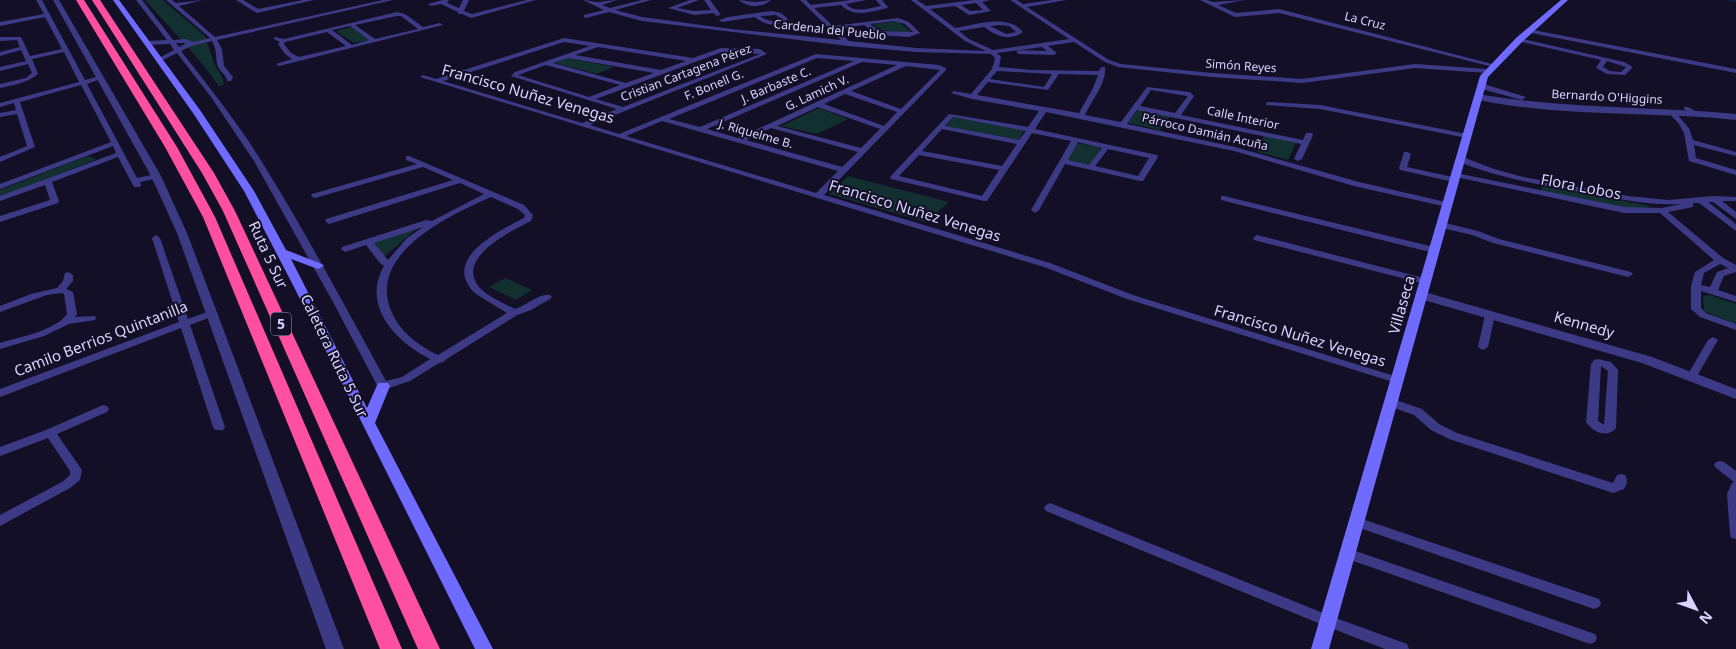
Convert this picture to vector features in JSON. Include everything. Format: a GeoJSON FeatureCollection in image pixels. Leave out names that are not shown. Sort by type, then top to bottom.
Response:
{"type":"FeatureCollection","features":[{"type":"Feature","properties":{"kind":"highway","name":"5"},"geometry":{"type":"LineString","coordinates":[[80,0],[171,147],[209,218],[391,649]]}},
{"type":"Feature","properties":{"kind":"highway","name":"Ruta 5 Sur"},"geometry":{"type":"LineString","coordinates":[[96,0],[208,173],[229,211],[429,649]]}},
{"type":"Feature","properties":{"kind":"main road","name":"Caletera Ruta 5 Sur"},"geometry":{"type":"LineString","coordinates":[[116,0],[240,175],[282,252],[484,649]]}},
{"type":"Feature","properties":{"kind":"main road","name":"Villaseca"},"geometry":{"type":"LineString","coordinates":[[1320,649],[1480,92],[1490,68],[1518,40],[1565,0]]}},
{"type":"Feature","properties":{"kind":"main road"},"geometry":{"type":"LineString","coordinates":[[282,252],[318,266]]}},
{"type":"Feature","properties":{"kind":"main road"},"geometry":{"type":"LineString","coordinates":[[368,423],[383,386]]}},
{"type":"Feature","properties":{"kind":"street"},"geometry":{"type":"LineString","coordinates":[[40,0],[136,183],[156,176]]}},
{"type":"Feature","properties":{"kind":"street"},"geometry":{"type":"LineString","coordinates":[[56,0],[156,176],[182,232],[335,649]]}},
{"type":"Feature","properties":{"kind":"street"},"geometry":{"type":"LineString","coordinates":[[139,0],[178,50],[258,161],[383,386],[406,379],[440,360],[514,313],[528,308],[546,297]]}},
{"type":"Feature","properties":{"kind":"street"},"geometry":{"type":"LineString","coordinates":[[169,0],[213,38],[221,55],[222,66],[230,77],[229,80]]}},
{"type":"Feature","properties":{"kind":"street"},"geometry":{"type":"LineString","coordinates":[[174,5],[200,0]]}},
{"type":"Feature","properties":{"kind":"street"},"geometry":{"type":"LineString","coordinates":[[242,0],[257,11]]}},
{"type":"Feature","properties":{"kind":"street"},"geometry":{"type":"LineString","coordinates":[[248,14],[312,0]]}},
{"type":"Feature","properties":{"kind":"street"},"geometry":{"type":"LineString","coordinates":[[282,23],[377,0]]}},
{"type":"Feature","properties":{"kind":"street"},"geometry":{"type":"LineString","coordinates":[[159,60],[191,43],[390,0]]}},
{"type":"Feature","properties":{"kind":"street"},"geometry":{"type":"LineString","coordinates":[[462,10],[466,0]]}},
{"type":"Feature","properties":{"kind":"street"},"geometry":{"type":"LineString","coordinates":[[511,7],[512,0]]}},
{"type":"Feature","properties":{"kind":"street"},"geometry":{"type":"LineString","coordinates":[[431,4],[444,1],[454,9],[462,10],[472,18],[533,0]]}},
{"type":"Feature","properties":{"kind":"street","name":"Cardenal del Pueblo"},"geometry":{"type":"LineString","coordinates":[[586,0],[609,10],[636,18],[731,31],[916,50],[993,52],[1075,40]]}},
{"type":"Feature","properties":{"kind":"street"},"geometry":{"type":"LineString","coordinates":[[596,5],[614,0]]}},
{"type":"Feature","properties":{"kind":"street"},"geometry":{"type":"LineString","coordinates":[[586,16],[648,0]]}},
{"type":"Feature","properties":{"kind":"street"},"geometry":{"type":"LineString","coordinates":[[696,0],[671,8],[694,13],[715,11]]}},
{"type":"Feature","properties":{"kind":"street"},"geometry":{"type":"LineString","coordinates":[[707,0],[731,31]]}},
{"type":"Feature","properties":{"kind":"street"},"geometry":{"type":"LineString","coordinates":[[707,0],[715,0]]}},
{"type":"Feature","properties":{"kind":"street"},"geometry":{"type":"LineString","coordinates":[[742,0],[746,3],[754,4],[768,0]]}},
{"type":"Feature","properties":{"kind":"street"},"geometry":{"type":"LineString","coordinates":[[803,0],[848,44]]}},
{"type":"Feature","properties":{"kind":"street"},"geometry":{"type":"LineString","coordinates":[[810,7],[864,0]]}},
{"type":"Feature","properties":{"kind":"street"},"geometry":{"type":"LineString","coordinates":[[842,3],[850,10],[859,12],[886,8],[879,0]]}},
{"type":"Feature","properties":{"kind":"street"},"geometry":{"type":"LineString","coordinates":[[914,0],[969,42],[993,52],[998,60],[994,70],[972,97]]}},
{"type":"Feature","properties":{"kind":"street"},"geometry":{"type":"LineString","coordinates":[[925,8],[987,0]]}},
{"type":"Feature","properties":{"kind":"street","name":"Simón Reyes"},"geometry":{"type":"LineString","coordinates":[[1013,0],[1107,61],[1123,66],[1183,73],[1302,81],[1415,66],[1490,68]]}},
{"type":"Feature","properties":{"kind":"street"},"geometry":{"type":"LineString","coordinates":[[1022,6],[1063,0]]}},
{"type":"Feature","properties":{"kind":"street","name":"La Cruz"},"geometry":{"type":"LineString","coordinates":[[1203,0],[1237,15],[1272,10],[1282,11],[1490,68]]}},
{"type":"Feature","properties":{"kind":"street"},"geometry":{"type":"LineString","coordinates":[[1212,4],[1242,0]]}},
{"type":"Feature","properties":{"kind":"street"},"geometry":{"type":"LineString","coordinates":[[956,4],[969,13],[988,11],[977,1]]}},
{"type":"Feature","properties":{"kind":"street"},"geometry":{"type":"LineString","coordinates":[[0,23],[46,12]]}},
{"type":"Feature","properties":{"kind":"street"},"geometry":{"type":"LineString","coordinates":[[276,38],[283,41],[398,12],[421,28]]}},
{"type":"Feature","properties":{"kind":"street"},"geometry":{"type":"LineString","coordinates":[[326,14],[342,26]]}},
{"type":"Feature","properties":{"kind":"street"},"geometry":{"type":"LineString","coordinates":[[722,20],[756,15]]}},
{"type":"Feature","properties":{"kind":"street"},"geometry":{"type":"LineString","coordinates":[[832,28],[865,23],[901,20],[905,21],[917,33],[909,35],[878,33],[865,23]]}},
{"type":"Feature","properties":{"kind":"street"},"geometry":{"type":"LineString","coordinates":[[953,30],[985,25],[1008,23],[1020,32],[1000,35],[985,25]]}},
{"type":"Feature","properties":{"kind":"street"},"geometry":{"type":"LineString","coordinates":[[352,25],[374,40]]}},
{"type":"Feature","properties":{"kind":"street"},"geometry":{"type":"LineString","coordinates":[[279,64],[296,58],[440,25]]}},
{"type":"Feature","properties":{"kind":"street"},"geometry":{"type":"LineString","coordinates":[[328,30],[350,46]]}},
{"type":"Feature","properties":{"kind":"street"},"geometry":{"type":"LineString","coordinates":[[1528,31],[1736,71]]}},
{"type":"Feature","properties":{"kind":"street"},"geometry":{"type":"LineString","coordinates":[[0,39],[19,38],[34,76],[0,86]]}},
{"type":"Feature","properties":{"kind":"street"},"geometry":{"type":"LineString","coordinates":[[435,81],[559,41],[569,40],[694,60]]}},
{"type":"Feature","properties":{"kind":"street"},"geometry":{"type":"LineString","coordinates":[[1518,40],[1605,60]]}},
{"type":"Feature","properties":{"kind":"street"},"geometry":{"type":"LineString","coordinates":[[283,41],[281,44],[285,50],[293,58],[296,58]]}},
{"type":"Feature","properties":{"kind":"street"},"geometry":{"type":"LineString","coordinates":[[146,43],[191,43]]}},
{"type":"Feature","properties":{"kind":"street"},"geometry":{"type":"LineString","coordinates":[[598,45],[514,76],[623,109]]}},
{"type":"Feature","properties":{"kind":"street"},"geometry":{"type":"LineString","coordinates":[[1011,50],[1022,53],[1054,53],[1043,45]]}},
{"type":"Feature","properties":{"kind":"street"},"geometry":{"type":"LineString","coordinates":[[0,54],[23,48]]}},
{"type":"Feature","properties":{"kind":"street"},"geometry":{"type":"LineString","coordinates":[[0,69],[28,58],[65,48]]}},
{"type":"Feature","properties":{"kind":"street","name":"Cristian Cartagena Pérez"},"geometry":{"type":"LineString","coordinates":[[583,125],[764,54],[760,51],[727,49],[589,99]]}},
{"type":"Feature","properties":{"kind":"street"},"geometry":{"type":"LineString","coordinates":[[567,56],[661,72]]}},
{"type":"Feature","properties":{"kind":"street","name":"F. Bonell G."},"geometry":{"type":"LineString","coordinates":[[620,136],[816,56],[860,61]]}},
{"type":"Feature","properties":{"kind":"street"},"geometry":{"type":"LineString","coordinates":[[818,196],[944,72],[943,68],[860,61]]}},
{"type":"Feature","properties":{"kind":"street","name":"J. Barbaste C."},"geometry":{"type":"LineString","coordinates":[[700,130],[860,61]]}},
{"type":"Feature","properties":{"kind":"street"},"geometry":{"type":"LineString","coordinates":[[1081,116],[1099,87],[1104,65],[1107,61]]}},
{"type":"Feature","properties":{"kind":"street"},"geometry":{"type":"LineString","coordinates":[[546,63],[626,85]]}},
{"type":"Feature","properties":{"kind":"street","name":"G. Lamich V."},"geometry":{"type":"LineString","coordinates":[[738,140],[904,65]]}},
{"type":"Feature","properties":{"kind":"street"},"geometry":{"type":"LineString","coordinates":[[994,70],[1103,73]]}},
{"type":"Feature","properties":{"kind":"street"},"geometry":{"type":"LineString","coordinates":[[986,80],[1044,90],[1048,88],[1057,72]]}},
{"type":"Feature","properties":{"kind":"street"},"geometry":{"type":"LineString","coordinates":[[0,105],[100,78]]}},
{"type":"Feature","properties":{"kind":"street","name":"Francisco Nuñez Venegas"},"geometry":{"type":"LineString","coordinates":[[423,78],[1047,265],[1130,298],[1397,380]]}},
{"type":"Feature","properties":{"kind":"street","name":"Calle Interior"},"geometry":{"type":"LineString","coordinates":[[1123,125],[1149,88],[1190,94],[1191,96],[1177,116]]}},
{"type":"Feature","properties":{"kind":"street"},"geometry":{"type":"LineString","coordinates":[[846,92],[903,112]]}},
{"type":"Feature","properties":{"kind":"street","name":"Bernardo O'Higgins"},"geometry":{"type":"LineString","coordinates":[[1480,92],[1543,106],[1672,112],[1690,111]]}},
{"type":"Feature","properties":{"kind":"street","name":"Bernardo O'Higgins"},"geometry":{"type":"LineString","coordinates":[[1480,92],[1549,101],[1735,116]]}},
{"type":"Feature","properties":{"kind":"street","name":"Párroco Damián Acuña"},"geometry":{"type":"LineString","coordinates":[[954,94],[1081,116],[1251,153],[1357,184],[1447,205]]}},
{"type":"Feature","properties":{"kind":"street"},"geometry":{"type":"LineString","coordinates":[[0,160],[31,146],[16,100]]}},
{"type":"Feature","properties":{"kind":"street"},"geometry":{"type":"LineString","coordinates":[[818,104],[886,129]]}},
{"type":"Feature","properties":{"kind":"street"},"geometry":{"type":"LineString","coordinates":[[1268,104],[1317,107],[1467,136]]}},
{"type":"Feature","properties":{"kind":"street","name":"Calle Interior"},"geometry":{"type":"LineString","coordinates":[[1135,107],[1218,124],[1307,139],[1298,159]]}},
{"type":"Feature","properties":{"kind":"street"},"geometry":{"type":"LineString","coordinates":[[1044,109],[1031,130],[984,199],[894,177],[951,115],[1031,130],[1076,139],[1154,157],[1140,179],[1063,161]]}},
{"type":"Feature","properties":{"kind":"street"},"geometry":{"type":"LineString","coordinates":[[1,113],[19,111]]}},
{"type":"Feature","properties":{"kind":"street"},"geometry":{"type":"LineString","coordinates":[[1672,112],[1684,124],[1691,142],[1691,158],[1694,161],[1736,173]]}},
{"type":"Feature","properties":{"kind":"street"},"geometry":{"type":"LineString","coordinates":[[1218,124],[1222,117]]}},
{"type":"Feature","properties":{"kind":"street","name":"J. Riquelme B."},"geometry":{"type":"LineString","coordinates":[[662,119],[844,170]]}},
{"type":"Feature","properties":{"kind":"street"},"geometry":{"type":"LineString","coordinates":[[770,126],[863,151]]}},
{"type":"Feature","properties":{"kind":"street"},"geometry":{"type":"LineString","coordinates":[[940,127],[1022,143]]}},
{"type":"Feature","properties":{"kind":"street"},"geometry":{"type":"LineString","coordinates":[[1035,210],[1076,139]]}},
{"type":"Feature","properties":{"kind":"street"},"geometry":{"type":"LineString","coordinates":[[1691,142],[1736,154]]}},
{"type":"Feature","properties":{"kind":"street"},"geometry":{"type":"LineString","coordinates":[[0,187],[115,143]]}},
{"type":"Feature","properties":{"kind":"street"},"geometry":{"type":"LineString","coordinates":[[1090,168],[1107,146]]}},
{"type":"Feature","properties":{"kind":"street"},"geometry":{"type":"LineString","coordinates":[[917,152],[1004,169]]}},
{"type":"Feature","properties":{"kind":"street"},"geometry":{"type":"LineString","coordinates":[[0,199],[120,154]]}},
{"type":"Feature","properties":{"kind":"street","name":"Flora Lobos"},"geometry":{"type":"LineString","coordinates":[[1407,154],[1403,168],[1480,180],[1624,210],[1666,211],[1690,205],[1700,200]]}},
{"type":"Feature","properties":{"kind":"street"},"geometry":{"type":"LineString","coordinates":[[409,158],[521,207],[529,215],[528,219],[503,232],[479,251],[469,264],[471,283],[480,293],[514,313]]}},
{"type":"Feature","properties":{"kind":"street","name":"Flora Lobos"},"geometry":{"type":"LineString","coordinates":[[1460,159],[1489,172],[1537,183],[1656,202],[1713,198],[1736,199]]}},
{"type":"Feature","properties":{"kind":"street"},"geometry":{"type":"LineString","coordinates":[[314,196],[422,165]]}},
{"type":"Feature","properties":{"kind":"street"},"geometry":{"type":"LineString","coordinates":[[1480,180],[1489,172]]}},
{"type":"Feature","properties":{"kind":"street"},"geometry":{"type":"LineString","coordinates":[[0,219],[55,201],[47,181]]}},
{"type":"Feature","properties":{"kind":"street"},"geometry":{"type":"LineString","coordinates":[[328,221],[458,181]]}},
{"type":"Feature","properties":{"kind":"street"},"geometry":{"type":"LineString","coordinates":[[1531,191],[1537,183]]}},
{"type":"Feature","properties":{"kind":"street"},"geometry":{"type":"LineString","coordinates":[[345,249],[435,221],[490,194]]}},
{"type":"Feature","properties":{"kind":"street"},"geometry":{"type":"LineString","coordinates":[[1224,198],[1434,250]]}},
{"type":"Feature","properties":{"kind":"street"},"geometry":{"type":"LineString","coordinates":[[1713,198],[1736,216]]}},
{"type":"Feature","properties":{"kind":"street"},"geometry":{"type":"LineString","coordinates":[[1700,200],[1735,226]]}},
{"type":"Feature","properties":{"kind":"street"},"geometry":{"type":"LineString","coordinates":[[1656,202],[1720,260],[1735,269]]}},
{"type":"Feature","properties":{"kind":"street"},"geometry":{"type":"LineString","coordinates":[[435,221],[408,242],[389,266],[382,281],[381,293],[383,309],[395,328],[405,338],[440,360]]}},
{"type":"Feature","properties":{"kind":"street"},"geometry":{"type":"LineString","coordinates":[[1441,225],[1628,274]]}},
{"type":"Feature","properties":{"kind":"street"},"geometry":{"type":"LineString","coordinates":[[156,238],[219,427]]}},
{"type":"Feature","properties":{"kind":"street"},"geometry":{"type":"LineString","coordinates":[[1258,238],[1425,281]]}},
{"type":"Feature","properties":{"kind":"street"},"geometry":{"type":"LineString","coordinates":[[368,241],[382,260],[389,266]]}},
{"type":"Feature","properties":{"kind":"street"},"geometry":{"type":"LineString","coordinates":[[1720,260],[1700,272],[1696,286],[1696,310],[1699,313],[1736,327]]}},
{"type":"Feature","properties":{"kind":"street"},"geometry":{"type":"LineString","coordinates":[[1713,292],[1720,274],[1735,269]]}},
{"type":"Feature","properties":{"kind":"street"},"geometry":{"type":"LineString","coordinates":[[0,309],[60,290],[68,281],[68,276]]}},
{"type":"Feature","properties":{"kind":"street"},"geometry":{"type":"LineString","coordinates":[[1696,286],[1736,300]]}},
{"type":"Feature","properties":{"kind":"street"},"geometry":{"type":"LineString","coordinates":[[60,290],[68,292],[72,314],[67,321]]}},
{"type":"Feature","properties":{"kind":"street","name":"Kennedy"},"geometry":{"type":"LineString","coordinates":[[1421,295],[1605,348],[1692,376],[1736,394]]}},
{"type":"Feature","properties":{"kind":"street","name":"Camilo Berrios Quintanilla"},"geometry":{"type":"LineString","coordinates":[[0,393],[213,313]]}},
{"type":"Feature","properties":{"kind":"street"},"geometry":{"type":"LineString","coordinates":[[1483,347],[1490,315]]}},
{"type":"Feature","properties":{"kind":"street"},"geometry":{"type":"LineString","coordinates":[[0,346],[52,329],[67,321],[91,318]]}},
{"type":"Feature","properties":{"kind":"street"},"geometry":{"type":"LineString","coordinates":[[1692,376],[1712,340]]}},
{"type":"Feature","properties":{"kind":"street"},"geometry":{"type":"LineString","coordinates":[[1604,363],[1605,348]]}},
{"type":"Feature","properties":{"kind":"street"},"geometry":{"type":"LineString","coordinates":[[1604,363],[1613,370],[1610,428],[1601,430],[1592,422],[1593,394],[1596,364],[1604,363]]}},
{"type":"Feature","properties":{"kind":"street"},"geometry":{"type":"LineString","coordinates":[[1593,394],[1611,400]]}},
{"type":"Feature","properties":{"kind":"street"},"geometry":{"type":"LineString","coordinates":[[1390,402],[1418,412],[1435,427],[1452,436],[1613,488],[1620,486],[1621,478]]}},
{"type":"Feature","properties":{"kind":"street"},"geometry":{"type":"LineString","coordinates":[[0,452],[50,433],[103,409]]}},
{"type":"Feature","properties":{"kind":"street"},"geometry":{"type":"LineString","coordinates":[[0,522],[66,485],[76,476],[76,470],[50,433]]}},
{"type":"Feature","properties":{"kind":"street"},"geometry":{"type":"LineString","coordinates":[[1720,465],[1736,478]]}},
{"type":"Feature","properties":{"kind":"street"},"geometry":{"type":"LineString","coordinates":[[1736,486],[1733,494],[1736,534]]}},
{"type":"Feature","properties":{"kind":"street"},"geometry":{"type":"LineString","coordinates":[[1050,508],[1328,621],[1402,649]]}},
{"type":"Feature","properties":{"kind":"street"},"geometry":{"type":"LineString","coordinates":[[1356,522],[1594,603]]}},
{"type":"Feature","properties":{"kind":"street"},"geometry":{"type":"LineString","coordinates":[[1347,553],[1590,638]]}},
{"type":"Feature","properties":{"kind":"green space"},"geometry":{"type":"Polygon","coordinates":[[[145,0],[163,0],[205,36],[224,85],[219,86],[199,60],[145,0]]]}},
{"type":"Feature","properties":{"kind":"green space"},"geometry":{"type":"Polygon","coordinates":[[[898,21],[912,33],[880,30],[873,24],[898,21]]]}},
{"type":"Feature","properties":{"kind":"green space"},"geometry":{"type":"Polygon","coordinates":[[[351,27],[369,40],[354,43],[336,31],[351,27]]]}},
{"type":"Feature","properties":{"kind":"green space"},"geometry":{"type":"Polygon","coordinates":[[[567,58],[614,67],[597,74],[555,63],[567,58]]]}},
{"type":"Feature","properties":{"kind":"green space"},"geometry":{"type":"Polygon","coordinates":[[[819,108],[848,119],[817,134],[781,126],[819,108]]]}},
{"type":"Feature","properties":{"kind":"green space"},"geometry":{"type":"Polygon","coordinates":[[[1138,110],[1170,116],[1160,130],[1128,123],[1138,110]]]}},
{"type":"Feature","properties":{"kind":"green space"},"geometry":{"type":"Polygon","coordinates":[[[953,117],[1024,130],[1018,141],[945,127],[953,117]]]}},
{"type":"Feature","properties":{"kind":"green space"},"geometry":{"type":"Polygon","coordinates":[[[1264,136],[1296,143],[1288,160],[1257,152],[1264,136]]]}},
{"type":"Feature","properties":{"kind":"green space"},"geometry":{"type":"Polygon","coordinates":[[[1077,143],[1101,149],[1089,165],[1067,160],[1077,143]]]}},
{"type":"Feature","properties":{"kind":"green space"},"geometry":{"type":"Polygon","coordinates":[[[88,156],[97,159],[0,197],[0,190],[88,156]]]}},
{"type":"Feature","properties":{"kind":"green space"},"geometry":{"type":"Polygon","coordinates":[[[848,176],[949,202],[926,222],[829,194],[848,176]]]}},
{"type":"Feature","properties":{"kind":"green space"},"geometry":{"type":"Polygon","coordinates":[[[1542,186],[1651,206],[1630,208],[1581,200],[1541,190],[1542,186]]]}},
{"type":"Feature","properties":{"kind":"green space"},"geometry":{"type":"Polygon","coordinates":[[[416,229],[384,257],[373,242],[416,229]]]}},
{"type":"Feature","properties":{"kind":"green space"},"geometry":{"type":"Polygon","coordinates":[[[505,278],[532,290],[516,300],[489,287],[505,278]]]}},
{"type":"Feature","properties":{"kind":"green space"},"geometry":{"type":"Polygon","coordinates":[[[1710,295],[1736,304],[1736,324],[1704,311],[1703,296],[1710,295]]]}},
{"type":"Feature","properties":{"kind":"waterway"},"geometry":{"type":"LineString","coordinates":[[1730,0],[1736,1]]}}]}
